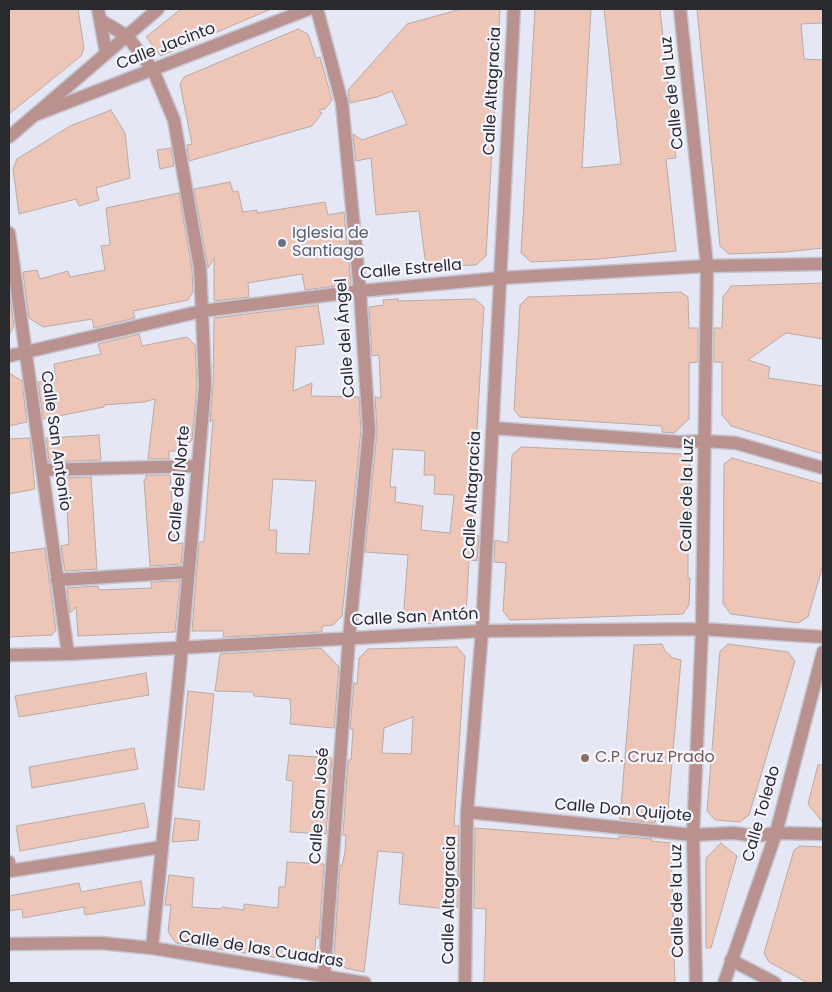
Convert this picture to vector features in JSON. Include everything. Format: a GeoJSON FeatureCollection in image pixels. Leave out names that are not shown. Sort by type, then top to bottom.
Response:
{"type":"FeatureCollection","features":[{"type":"Feature","properties":{"kind":"street"},"geometry":{"type":"LineString","coordinates":[[9,137],[158,9]]}},
{"type":"Feature","properties":{"kind":"street","name":"Calle Jacinto"},"geometry":{"type":"LineString","coordinates":[[35,115],[309,9]]}},
{"type":"Feature","properties":{"kind":"street","name":"Calle del Ángel"},"geometry":{"type":"LineString","coordinates":[[317,9],[342,103],[360,291],[369,431],[348,638]]}},
{"type":"Feature","properties":{"kind":"street","name":"Calle Altagracia"},"geometry":{"type":"LineString","coordinates":[[465,983],[467,812],[482,631],[514,9]]}},
{"type":"Feature","properties":{"kind":"street","name":"Calle de la Luz"},"geometry":{"type":"LineString","coordinates":[[680,9],[707,266],[702,629],[693,835],[696,983]]}},
{"type":"Feature","properties":{"kind":"street"},"geometry":{"type":"LineString","coordinates":[[99,14],[106,54]]}},
{"type":"Feature","properties":{"kind":"street","name":"Calle del Norte"},"geometry":{"type":"LineString","coordinates":[[99,14],[126,36],[153,70],[174,120],[200,268],[205,386],[182,647],[152,948]]}},
{"type":"Feature","properties":{"kind":"street","name":"Calle San Antonio"},"geometry":{"type":"LineString","coordinates":[[9,232],[68,654]]}},
{"type":"Feature","properties":{"kind":"street","name":"Calle Estrella"},"geometry":{"type":"LineString","coordinates":[[9,356],[202,311],[360,291],[501,278],[707,266],[823,264]]}},
{"type":"Feature","properties":{"kind":"street"},"geometry":{"type":"LineString","coordinates":[[493,428],[680,442],[736,442],[823,468]]}},
{"type":"Feature","properties":{"kind":"street"},"geometry":{"type":"LineString","coordinates":[[42,470],[198,466]]}},
{"type":"Feature","properties":{"kind":"street"},"geometry":{"type":"LineString","coordinates":[[57,580],[188,572]]}},
{"type":"Feature","properties":{"kind":"street","name":"Calle San Antón"},"geometry":{"type":"LineString","coordinates":[[9,655],[68,654],[482,631],[702,629],[823,637]]}},
{"type":"Feature","properties":{"kind":"street","name":"Calle San José"},"geometry":{"type":"LineString","coordinates":[[324,977],[348,638]]}},
{"type":"Feature","properties":{"kind":"street","name":"Calle Toledo"},"geometry":{"type":"LineString","coordinates":[[724,983],[776,833],[823,652]]}},
{"type":"Feature","properties":{"kind":"street","name":"Calle Don Quijote"},"geometry":{"type":"LineString","coordinates":[[467,812],[693,835],[823,834]]}},
{"type":"Feature","properties":{"kind":"street"},"geometry":{"type":"LineString","coordinates":[[9,867],[162,847]]}},
{"type":"Feature","properties":{"kind":"street","name":"Calle de las Cuadras"},"geometry":{"type":"LineString","coordinates":[[9,944],[100,943],[152,948],[365,983]]}},
{"type":"Feature","properties":{"kind":"street"},"geometry":{"type":"LineString","coordinates":[[731,960],[775,983]]}},
{"type":"Feature","properties":{"kind":"building"},"geometry":{"type":"Polygon","coordinates":[[[9,9],[78,9],[84,48],[81,56],[9,114],[9,9]]]}},
{"type":"Feature","properties":{"kind":"building"},"geometry":{"type":"Polygon","coordinates":[[[181,9],[271,9],[161,56],[146,37],[181,9]]]}},
{"type":"Feature","properties":{"kind":"building"},"geometry":{"type":"Polygon","coordinates":[[[461,9],[500,9],[486,256],[476,265],[426,267],[419,211],[376,215],[371,158],[356,161],[353,134],[362,140],[407,124],[392,91],[377,97],[350,103],[348,90],[407,24],[461,9]]]}},
{"type":"Feature","properties":{"kind":"building"},"geometry":{"type":"Polygon","coordinates":[[[535,9],[591,9],[582,168],[621,164],[604,9],[660,9],[676,158],[666,159],[676,251],[599,259],[531,262],[521,253],[535,9]]]}},
{"type":"Feature","properties":{"kind":"building"},"geometry":{"type":"Polygon","coordinates":[[[697,9],[823,9],[823,23],[801,24],[804,59],[823,60],[823,248],[785,252],[729,254],[720,246],[697,9]]]}},
{"type":"Feature","properties":{"kind":"building"},"geometry":{"type":"Polygon","coordinates":[[[298,29],[308,34],[316,58],[320,57],[332,100],[325,109],[318,110],[322,113],[312,126],[189,161],[187,145],[192,144],[180,84],[184,77],[298,29]]]}},
{"type":"Feature","properties":{"kind":"building"},"geometry":{"type":"Polygon","coordinates":[[[111,110],[125,133],[130,178],[96,188],[99,200],[79,206],[76,199],[19,214],[13,169],[17,159],[70,126],[111,110]]]}},
{"type":"Feature","properties":{"kind":"building"},"geometry":{"type":"Polygon","coordinates":[[[171,148],[174,166],[160,169],[157,150],[171,148]]]}},
{"type":"Feature","properties":{"kind":"building","name":"Iglesia de Santiago"},"geometry":{"type":"Polygon","coordinates":[[[230,182],[233,192],[238,191],[243,212],[257,210],[257,213],[325,202],[328,215],[344,212],[351,284],[305,290],[302,274],[248,283],[249,297],[214,301],[214,258],[208,268],[194,189],[230,182]]]}},
{"type":"Feature","properties":{"kind":"building"},"geometry":{"type":"Polygon","coordinates":[[[179,193],[192,269],[193,292],[188,300],[133,311],[135,318],[94,328],[92,319],[43,327],[29,318],[23,272],[37,270],[40,279],[68,271],[70,277],[105,270],[101,246],[110,245],[106,208],[179,193]]]}},
{"type":"Feature","properties":{"kind":"building"},"geometry":{"type":"Polygon","coordinates":[[[823,283],[823,339],[786,333],[748,360],[770,367],[768,378],[823,386],[823,454],[731,426],[722,415],[722,362],[714,362],[714,328],[722,328],[723,297],[731,286],[823,283]]]}},
{"type":"Feature","properties":{"kind":"building"},"geometry":{"type":"Polygon","coordinates":[[[9,290],[14,326],[9,335],[9,290]]]}},
{"type":"Feature","properties":{"kind":"building"},"geometry":{"type":"Polygon","coordinates":[[[681,292],[688,297],[689,328],[698,328],[698,362],[689,363],[689,419],[674,433],[662,432],[662,426],[520,417],[514,410],[520,305],[528,297],[681,292]]]}},
{"type":"Feature","properties":{"kind":"building"},"geometry":{"type":"Polygon","coordinates":[[[475,299],[484,307],[471,534],[479,536],[477,561],[469,560],[466,614],[459,619],[431,620],[435,624],[403,621],[408,555],[365,552],[377,432],[375,397],[381,398],[379,355],[372,356],[369,307],[384,305],[383,300],[475,299]],[[393,449],[390,487],[396,487],[395,502],[423,506],[421,530],[450,533],[454,495],[434,494],[435,475],[424,475],[425,451],[393,449]]]}},
{"type":"Feature","properties":{"kind":"building"},"geometry":{"type":"Polygon","coordinates":[[[318,305],[324,344],[296,347],[293,391],[312,383],[311,396],[359,397],[361,431],[342,616],[333,625],[322,626],[322,632],[223,637],[224,631],[192,631],[199,542],[204,542],[213,419],[210,422],[213,387],[214,318],[318,305]],[[273,479],[269,530],[277,530],[276,553],[309,554],[316,481],[273,479]]]}},
{"type":"Feature","properties":{"kind":"building"},"geometry":{"type":"Polygon","coordinates":[[[139,334],[142,346],[187,337],[195,345],[197,386],[192,440],[181,451],[169,451],[169,459],[148,459],[155,399],[144,402],[104,405],[104,407],[43,419],[38,382],[56,379],[54,364],[101,354],[98,344],[139,334]]]}},
{"type":"Feature","properties":{"kind":"building"},"geometry":{"type":"Polygon","coordinates":[[[9,373],[22,381],[27,422],[9,426],[9,373]]]}},
{"type":"Feature","properties":{"kind":"building"},"geometry":{"type":"Polygon","coordinates":[[[99,435],[101,460],[49,462],[46,438],[99,435]]]}},
{"type":"Feature","properties":{"kind":"building"},"geometry":{"type":"Polygon","coordinates":[[[30,438],[35,489],[9,494],[9,439],[30,438]]]}},
{"type":"Feature","properties":{"kind":"building"},"geometry":{"type":"Polygon","coordinates":[[[521,447],[682,454],[690,463],[689,605],[683,614],[510,620],[503,611],[506,563],[494,562],[495,540],[508,543],[512,455],[521,447]]]}},
{"type":"Feature","properties":{"kind":"building"},"geometry":{"type":"Polygon","coordinates":[[[732,458],[823,484],[823,565],[808,617],[798,623],[731,614],[723,604],[724,464],[732,458]]]}},
{"type":"Feature","properties":{"kind":"building"},"geometry":{"type":"Polygon","coordinates":[[[146,475],[170,475],[175,544],[183,543],[181,564],[150,566],[144,480],[146,475]]]}},
{"type":"Feature","properties":{"kind":"building"},"geometry":{"type":"Polygon","coordinates":[[[91,477],[97,569],[65,571],[61,546],[69,544],[65,478],[91,477]]]}},
{"type":"Feature","properties":{"kind":"building"},"geometry":{"type":"Polygon","coordinates":[[[45,548],[56,630],[52,635],[9,637],[9,553],[45,548]]]}},
{"type":"Feature","properties":{"kind":"building"},"geometry":{"type":"Polygon","coordinates":[[[180,581],[175,632],[78,636],[76,607],[70,613],[67,588],[98,586],[99,590],[152,588],[151,582],[180,581]]]}},
{"type":"Feature","properties":{"kind":"building"},"geometry":{"type":"Polygon","coordinates":[[[662,644],[665,651],[673,658],[681,660],[668,809],[658,808],[655,823],[620,819],[634,645],[662,644]]]}},
{"type":"Feature","properties":{"kind":"building"},"geometry":{"type":"Polygon","coordinates":[[[728,644],[788,652],[795,661],[749,815],[740,822],[715,820],[707,811],[720,651],[728,644]]]}},
{"type":"Feature","properties":{"kind":"building"},"geometry":{"type":"Polygon","coordinates":[[[457,647],[465,656],[454,826],[459,826],[458,907],[448,906],[448,909],[399,904],[403,853],[378,851],[364,972],[345,968],[334,956],[340,865],[342,866],[345,852],[346,835],[343,835],[348,760],[351,760],[353,729],[350,729],[354,682],[357,685],[359,658],[368,649],[457,647]],[[413,717],[384,728],[382,753],[411,754],[413,717]]]}},
{"type":"Feature","properties":{"kind":"building"},"geometry":{"type":"Polygon","coordinates":[[[321,648],[339,667],[334,728],[290,724],[290,699],[254,696],[253,692],[215,691],[220,654],[321,648]]]}},
{"type":"Feature","properties":{"kind":"building"},"geometry":{"type":"Polygon","coordinates":[[[146,673],[149,695],[19,717],[15,696],[146,673]]]}},
{"type":"Feature","properties":{"kind":"building"},"geometry":{"type":"Polygon","coordinates":[[[188,691],[214,694],[204,790],[178,787],[188,691]]]}},
{"type":"Feature","properties":{"kind":"building"},"geometry":{"type":"Polygon","coordinates":[[[134,748],[138,769],[32,788],[29,767],[134,748]]]}},
{"type":"Feature","properties":{"kind":"building"},"geometry":{"type":"Polygon","coordinates":[[[289,755],[332,758],[326,834],[290,832],[293,781],[286,780],[289,755]]]}},
{"type":"Feature","properties":{"kind":"building"},"geometry":{"type":"Polygon","coordinates":[[[818,765],[823,765],[823,823],[808,804],[818,765]]]}},
{"type":"Feature","properties":{"kind":"building"},"geometry":{"type":"Polygon","coordinates":[[[144,803],[149,827],[20,851],[16,826],[144,803]]]}},
{"type":"Feature","properties":{"kind":"building"},"geometry":{"type":"Polygon","coordinates":[[[175,818],[200,821],[198,840],[172,842],[175,818]]]}},
{"type":"Feature","properties":{"kind":"building"},"geometry":{"type":"Polygon","coordinates":[[[475,828],[619,839],[619,836],[671,843],[675,983],[484,983],[486,909],[474,908],[475,828]]]}},
{"type":"Feature","properties":{"kind":"building"},"geometry":{"type":"Polygon","coordinates":[[[721,843],[737,856],[711,948],[706,948],[706,858],[721,843]]]}},
{"type":"Feature","properties":{"kind":"building"},"geometry":{"type":"Polygon","coordinates":[[[800,846],[823,847],[823,983],[808,983],[769,962],[764,953],[794,850],[800,846]]]}},
{"type":"Feature","properties":{"kind":"building"},"geometry":{"type":"Polygon","coordinates":[[[287,862],[324,864],[319,939],[316,936],[314,963],[176,943],[168,932],[171,905],[165,905],[169,875],[194,878],[192,907],[221,909],[222,907],[244,910],[244,904],[278,908],[279,887],[285,887],[287,862]]]}},
{"type":"Feature","properties":{"kind":"building"},"geometry":{"type":"Polygon","coordinates":[[[141,881],[145,905],[85,915],[84,907],[23,918],[22,909],[9,911],[9,896],[79,883],[81,892],[141,881]]]}},
{"type":"Feature","properties":{"kind":"place","name":"Iglesia de Santiago"},"geometry":{"type":"Point","coordinates":[282,243]}},
{"type":"Feature","properties":{"kind":"place","name":"C.P. Cruz Prado"},"geometry":{"type":"Point","coordinates":[585,758]}}]}
